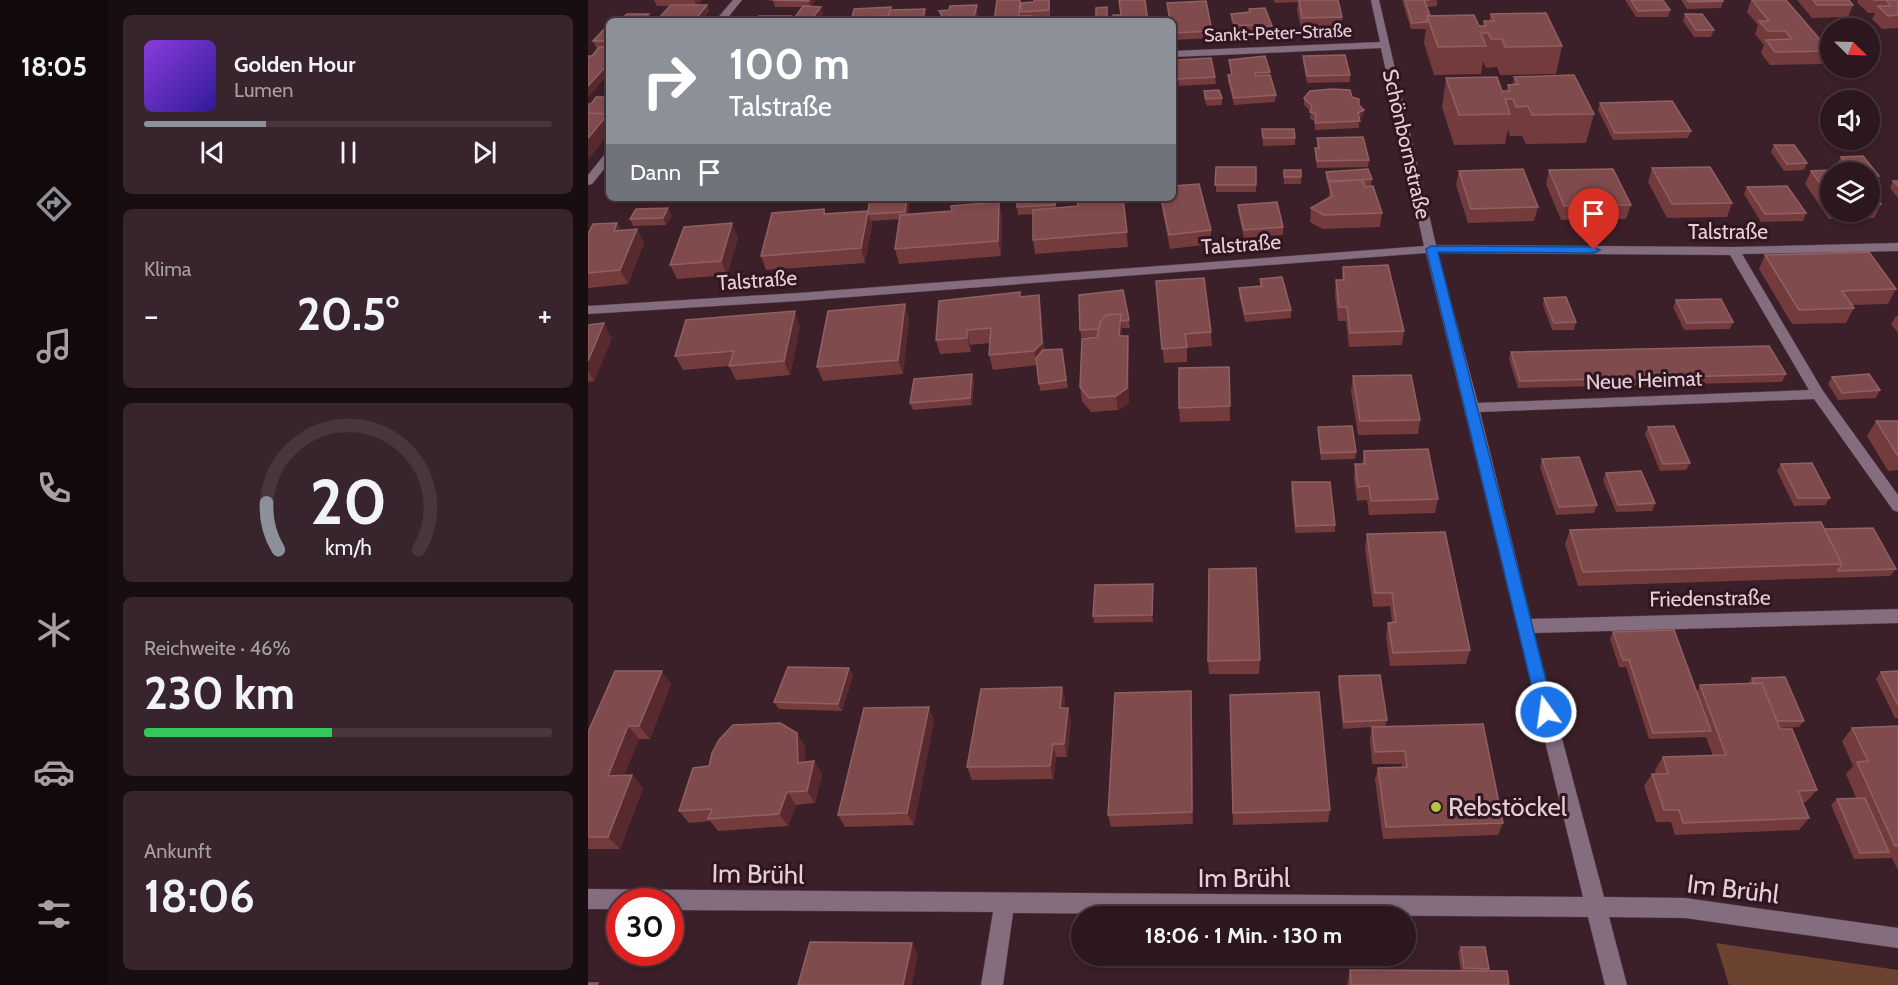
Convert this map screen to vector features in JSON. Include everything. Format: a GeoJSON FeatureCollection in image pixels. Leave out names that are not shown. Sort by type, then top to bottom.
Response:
{"type":"FeatureCollection","features":[{"type":"Feature","properties":{"kind":"street"},"geometry":{"type":"LineString","coordinates":[[723,18],[738,0]]}},
{"type":"Feature","properties":{"kind":"street","name":"Schönbornstraße"},"geometry":{"type":"LineString","coordinates":[[1375,0],[1431,249],[1616,985]]}},
{"type":"Feature","properties":{"kind":"street","name":"Sankt-Peter-Straße"},"geometry":{"type":"LineString","coordinates":[[1176,54],[1384,45]]}},
{"type":"Feature","properties":{"kind":"street"},"geometry":{"type":"LineString","coordinates":[[588,182],[606,160]]}},
{"type":"Feature","properties":{"kind":"street","name":"Talstraße"},"geometry":{"type":"LineString","coordinates":[[588,310],[798,297],[1431,249],[1734,251],[1898,247]]}},
{"type":"Feature","properties":{"kind":"street"},"geometry":{"type":"LineString","coordinates":[[1734,251],[1818,394],[1898,506]]}},
{"type":"Feature","properties":{"kind":"street","name":"Neue Heimat"},"geometry":{"type":"LineString","coordinates":[[1472,408],[1818,394]]}},
{"type":"Feature","properties":{"kind":"street","name":"Friedenstraße"},"geometry":{"type":"LineString","coordinates":[[1524,626],[1898,616]]}},
{"type":"Feature","properties":{"kind":"street","name":"Im Brühl"},"geometry":{"type":"LineString","coordinates":[[588,899],[1685,908],[1898,938]]}},
{"type":"Feature","properties":{"kind":"street"},"geometry":{"type":"LineString","coordinates":[[992,985],[1004,904]]}},
{"type":"Feature","properties":{"kind":"shaded area"},"geometry":{"type":"Polygon","coordinates":[[[1716,943],[1898,970],[1898,985],[1729,985],[1716,943]]]}},
{"type":"Feature","properties":{"kind":"building"},"geometry":{"type":"Polygon","coordinates":[[[997,0],[1020,0],[1019,16],[1032,16],[1032,18],[994,18],[997,0]]]}},
{"type":"Feature","properties":{"kind":"building"},"geometry":{"type":"Polygon","coordinates":[[[1034,0],[1049,0],[1049,10],[1021,12],[1021,3],[1034,2],[1034,0]]]}},
{"type":"Feature","properties":{"kind":"building"},"geometry":{"type":"Polygon","coordinates":[[[1119,0],[1145,0],[1148,18],[1114,18],[1113,15],[1121,15],[1119,0]]]}},
{"type":"Feature","properties":{"kind":"building"},"geometry":{"type":"Polygon","coordinates":[[[1299,0],[1338,0],[1342,17],[1302,18],[1299,0]]]}},
{"type":"Feature","properties":{"kind":"building"},"geometry":{"type":"Polygon","coordinates":[[[1405,0],[1424,0],[1430,15],[1427,16],[1427,22],[1412,23],[1405,0]]]}},
{"type":"Feature","properties":{"kind":"building"},"geometry":{"type":"Polygon","coordinates":[[[1631,0],[1663,0],[1670,10],[1638,11],[1631,0]]]}},
{"type":"Feature","properties":{"kind":"building"},"geometry":{"type":"Polygon","coordinates":[[[1687,0],[1722,0],[1723,1],[1689,2],[1687,0]]]}},
{"type":"Feature","properties":{"kind":"building"},"geometry":{"type":"Polygon","coordinates":[[[1752,0],[1786,0],[1820,39],[1820,51],[1775,52],[1766,40],[1792,39],[1785,31],[1768,31],[1759,21],[1769,21],[1752,0]]]}},
{"type":"Feature","properties":{"kind":"building"},"geometry":{"type":"Polygon","coordinates":[[[1813,0],[1849,0],[1853,5],[1817,5],[1813,0]]]}},
{"type":"Feature","properties":{"kind":"building"},"geometry":{"type":"Polygon","coordinates":[[[1886,0],[1898,0],[1898,15],[1888,16],[1878,6],[1891,6],[1886,0]]]}},
{"type":"Feature","properties":{"kind":"building"},"geometry":{"type":"Polygon","coordinates":[[[1206,1],[1212,31],[1176,33],[1176,18],[1170,18],[1167,3],[1206,1]]]}},
{"type":"Feature","properties":{"kind":"building"},"geometry":{"type":"Polygon","coordinates":[[[671,5],[707,5],[697,18],[659,18],[671,5]]]}},
{"type":"Feature","properties":{"kind":"building"},"geometry":{"type":"Polygon","coordinates":[[[977,5],[974,18],[942,18],[939,11],[949,10],[950,6],[977,5]]]}},
{"type":"Feature","properties":{"kind":"building"},"geometry":{"type":"Polygon","coordinates":[[[803,6],[821,7],[813,17],[795,17],[803,6]]]}},
{"type":"Feature","properties":{"kind":"building"},"geometry":{"type":"Polygon","coordinates":[[[891,7],[888,16],[852,18],[854,9],[891,7]]]}},
{"type":"Feature","properties":{"kind":"building"},"geometry":{"type":"Polygon","coordinates":[[[1107,7],[1107,18],[1096,18],[1096,8],[1107,7]]]}},
{"type":"Feature","properties":{"kind":"building"},"geometry":{"type":"Polygon","coordinates":[[[1265,8],[1272,26],[1235,25],[1231,14],[1250,12],[1249,9],[1265,8]]]}},
{"type":"Feature","properties":{"kind":"building"},"geometry":{"type":"Polygon","coordinates":[[[925,9],[923,18],[888,18],[890,10],[925,9]]]}},
{"type":"Feature","properties":{"kind":"building"},"geometry":{"type":"Polygon","coordinates":[[[1546,13],[1562,46],[1505,47],[1502,39],[1491,39],[1488,33],[1481,33],[1486,46],[1438,47],[1427,16],[1474,15],[1479,26],[1486,26],[1484,21],[1494,21],[1491,14],[1546,13]]]}},
{"type":"Feature","properties":{"kind":"building"},"geometry":{"type":"Polygon","coordinates":[[[627,14],[649,14],[645,18],[622,18],[627,14]]]}},
{"type":"Feature","properties":{"kind":"building"},"geometry":{"type":"Polygon","coordinates":[[[1685,14],[1702,14],[1714,30],[1696,30],[1685,14]]]}},
{"type":"Feature","properties":{"kind":"building"},"geometry":{"type":"Polygon","coordinates":[[[759,16],[791,16],[790,18],[758,18],[759,16]]]}},
{"type":"Feature","properties":{"kind":"building"},"geometry":{"type":"Polygon","coordinates":[[[606,27],[606,41],[593,41],[606,27]]]}},
{"type":"Feature","properties":{"kind":"building"},"geometry":{"type":"Polygon","coordinates":[[[599,47],[606,47],[606,66],[588,86],[588,56],[592,56],[599,47]]]}},
{"type":"Feature","properties":{"kind":"building"},"geometry":{"type":"Polygon","coordinates":[[[1345,55],[1350,75],[1307,76],[1303,56],[1345,55]]]}},
{"type":"Feature","properties":{"kind":"building"},"geometry":{"type":"Polygon","coordinates":[[[1265,56],[1270,72],[1255,73],[1256,76],[1270,75],[1276,95],[1234,98],[1228,75],[1232,74],[1229,60],[1265,56]]]}},
{"type":"Feature","properties":{"kind":"building"},"geometry":{"type":"Polygon","coordinates":[[[1211,58],[1215,77],[1178,79],[1176,60],[1211,58]]]}},
{"type":"Feature","properties":{"kind":"building"},"geometry":{"type":"Polygon","coordinates":[[[1574,75],[1594,114],[1532,115],[1528,106],[1516,107],[1513,99],[1505,99],[1510,114],[1459,115],[1446,78],[1497,77],[1502,91],[1510,91],[1508,85],[1518,84],[1514,77],[1574,75]]]}},
{"type":"Feature","properties":{"kind":"building"},"geometry":{"type":"Polygon","coordinates":[[[1219,90],[1222,98],[1206,99],[1204,91],[1219,90]]]}},
{"type":"Feature","properties":{"kind":"building"},"geometry":{"type":"Polygon","coordinates":[[[1350,90],[1352,97],[1359,99],[1359,105],[1364,110],[1358,113],[1360,121],[1315,123],[1316,114],[1310,112],[1312,106],[1304,98],[1310,91],[1350,90]]]}},
{"type":"Feature","properties":{"kind":"building"},"geometry":{"type":"Polygon","coordinates":[[[596,97],[606,97],[606,114],[588,113],[588,104],[591,104],[596,97]]]}},
{"type":"Feature","properties":{"kind":"building"},"geometry":{"type":"Polygon","coordinates":[[[1672,101],[1691,131],[1615,133],[1600,103],[1672,101]]]}},
{"type":"Feature","properties":{"kind":"building"},"geometry":{"type":"Polygon","coordinates":[[[588,113],[606,114],[606,116],[588,138],[588,113]]]}},
{"type":"Feature","properties":{"kind":"building"},"geometry":{"type":"Polygon","coordinates":[[[1262,129],[1294,129],[1295,138],[1263,138],[1262,129]]]}},
{"type":"Feature","properties":{"kind":"building"},"geometry":{"type":"Polygon","coordinates":[[[1363,137],[1369,160],[1317,161],[1315,148],[1319,148],[1317,138],[1363,137]]]}},
{"type":"Feature","properties":{"kind":"building"},"geometry":{"type":"Polygon","coordinates":[[[1774,145],[1794,145],[1807,163],[1787,164],[1774,145]]]}},
{"type":"Feature","properties":{"kind":"building"},"geometry":{"type":"Polygon","coordinates":[[[1863,156],[1868,162],[1845,162],[1841,157],[1863,156]]]}},
{"type":"Feature","properties":{"kind":"building"},"geometry":{"type":"Polygon","coordinates":[[[1216,167],[1256,167],[1256,185],[1215,185],[1216,167]]]}},
{"type":"Feature","properties":{"kind":"building"},"geometry":{"type":"Polygon","coordinates":[[[1710,167],[1732,203],[1672,204],[1652,168],[1710,167]]]}},
{"type":"Feature","properties":{"kind":"building"},"geometry":{"type":"Polygon","coordinates":[[[1368,169],[1372,179],[1329,182],[1326,172],[1368,169]]]}},
{"type":"Feature","properties":{"kind":"building"},"geometry":{"type":"Polygon","coordinates":[[[1523,169],[1538,207],[1471,209],[1459,171],[1523,169]]]}},
{"type":"Feature","properties":{"kind":"building"},"geometry":{"type":"Polygon","coordinates":[[[1613,169],[1631,205],[1564,206],[1549,170],[1613,169]]]}},
{"type":"Feature","properties":{"kind":"building"},"geometry":{"type":"Polygon","coordinates":[[[1284,170],[1301,170],[1301,177],[1284,177],[1284,170]]]}},
{"type":"Feature","properties":{"kind":"building"},"geometry":{"type":"Polygon","coordinates":[[[1811,171],[1820,171],[1820,183],[1811,171]]]}},
{"type":"Feature","properties":{"kind":"building"},"geometry":{"type":"Polygon","coordinates":[[[1363,180],[1365,187],[1373,186],[1382,213],[1324,215],[1311,208],[1332,196],[1329,181],[1363,180]]]}},
{"type":"Feature","properties":{"kind":"building"},"geometry":{"type":"Polygon","coordinates":[[[1199,184],[1211,230],[1169,235],[1162,201],[1176,201],[1176,186],[1199,184]]]}},
{"type":"Feature","properties":{"kind":"building"},"geometry":{"type":"Polygon","coordinates":[[[1787,186],[1806,213],[1765,214],[1747,187],[1787,186]]]}},
{"type":"Feature","properties":{"kind":"building"},"geometry":{"type":"Polygon","coordinates":[[[870,201],[907,201],[905,212],[868,214],[870,201]]]}},
{"type":"Feature","properties":{"kind":"building"},"geometry":{"type":"Polygon","coordinates":[[[1017,201],[1055,201],[1055,205],[1017,207],[1017,201]]]}},
{"type":"Feature","properties":{"kind":"building"},"geometry":{"type":"Polygon","coordinates":[[[1077,201],[1123,201],[1127,232],[1033,240],[1033,210],[1078,206],[1077,201]]]}},
{"type":"Feature","properties":{"kind":"building"},"geometry":{"type":"Polygon","coordinates":[[[999,202],[998,241],[895,249],[900,215],[952,211],[951,206],[999,202]]]}},
{"type":"Feature","properties":{"kind":"building"},"geometry":{"type":"Polygon","coordinates":[[[1277,202],[1283,227],[1244,230],[1238,205],[1277,202]]]}},
{"type":"Feature","properties":{"kind":"building"},"geometry":{"type":"Polygon","coordinates":[[[668,208],[663,218],[630,219],[636,209],[668,208]]]}},
{"type":"Feature","properties":{"kind":"building"},"geometry":{"type":"Polygon","coordinates":[[[824,209],[824,214],[868,211],[861,248],[761,256],[772,213],[824,209]]]}},
{"type":"Feature","properties":{"kind":"building"},"geometry":{"type":"Polygon","coordinates":[[[617,223],[614,231],[637,229],[620,270],[588,273],[588,234],[593,224],[617,223]]]}},
{"type":"Feature","properties":{"kind":"building"},"geometry":{"type":"Polygon","coordinates":[[[732,223],[721,261],[670,265],[684,227],[732,223]]]}},
{"type":"Feature","properties":{"kind":"building"},"geometry":{"type":"Polygon","coordinates":[[[1869,252],[1896,289],[1842,291],[1854,308],[1799,310],[1765,255],[1869,252]]]}},
{"type":"Feature","properties":{"kind":"building"},"geometry":{"type":"Polygon","coordinates":[[[1388,265],[1404,331],[1350,333],[1347,307],[1339,307],[1336,280],[1344,280],[1343,267],[1388,265]]]}},
{"type":"Feature","properties":{"kind":"building"},"geometry":{"type":"Polygon","coordinates":[[[1282,277],[1291,310],[1245,314],[1239,288],[1262,286],[1260,279],[1282,277]]]}},
{"type":"Feature","properties":{"kind":"building"},"geometry":{"type":"Polygon","coordinates":[[[1204,278],[1211,332],[1185,334],[1187,347],[1162,349],[1156,281],[1204,278]]]}},
{"type":"Feature","properties":{"kind":"building"},"geometry":{"type":"Polygon","coordinates":[[[1123,290],[1129,320],[1121,321],[1121,314],[1106,315],[1100,322],[1099,329],[1080,330],[1079,295],[1123,290]]]}},
{"type":"Feature","properties":{"kind":"building"},"geometry":{"type":"Polygon","coordinates":[[[1020,292],[1020,297],[1039,295],[1042,343],[1034,351],[989,355],[991,328],[967,330],[967,338],[936,340],[939,301],[1020,292]]]}},
{"type":"Feature","properties":{"kind":"building"},"geometry":{"type":"Polygon","coordinates":[[[1566,297],[1576,322],[1554,323],[1544,298],[1566,297]]]}},
{"type":"Feature","properties":{"kind":"building"},"geometry":{"type":"Polygon","coordinates":[[[1721,299],[1733,322],[1687,323],[1676,300],[1721,299]]]}},
{"type":"Feature","properties":{"kind":"building"},"geometry":{"type":"Polygon","coordinates":[[[905,304],[898,360],[817,367],[828,311],[905,304]]]}},
{"type":"Feature","properties":{"kind":"building"},"geometry":{"type":"Polygon","coordinates":[[[795,311],[784,361],[729,366],[734,351],[675,356],[686,320],[795,311]]]}},
{"type":"Feature","properties":{"kind":"building"},"geometry":{"type":"Polygon","coordinates":[[[1121,314],[1119,336],[1128,336],[1127,388],[1116,396],[1089,398],[1080,387],[1082,339],[1097,337],[1100,322],[1106,315],[1121,314]]]}},
{"type":"Feature","properties":{"kind":"building"},"geometry":{"type":"Polygon","coordinates":[[[604,323],[588,361],[588,325],[604,323]]]}},
{"type":"Feature","properties":{"kind":"building"},"geometry":{"type":"Polygon","coordinates":[[[1769,346],[1786,374],[1520,381],[1511,352],[1769,346]]]}},
{"type":"Feature","properties":{"kind":"building"},"geometry":{"type":"Polygon","coordinates":[[[1062,349],[1066,380],[1039,384],[1036,358],[1043,350],[1062,349]]]}},
{"type":"Feature","properties":{"kind":"building"},"geometry":{"type":"Polygon","coordinates":[[[1229,367],[1230,406],[1179,408],[1179,368],[1229,367]]]}},
{"type":"Feature","properties":{"kind":"building"},"geometry":{"type":"Polygon","coordinates":[[[972,374],[970,398],[910,403],[914,379],[972,374]]]}},
{"type":"Feature","properties":{"kind":"building"},"geometry":{"type":"Polygon","coordinates":[[[1869,374],[1880,390],[1842,393],[1832,377],[1869,374]]]}},
{"type":"Feature","properties":{"kind":"building"},"geometry":{"type":"Polygon","coordinates":[[[1411,375],[1420,420],[1360,421],[1353,376],[1411,375]]]}},
{"type":"Feature","properties":{"kind":"building"},"geometry":{"type":"Polygon","coordinates":[[[1876,421],[1898,421],[1898,456],[1876,421]]]}},
{"type":"Feature","properties":{"kind":"building"},"geometry":{"type":"Polygon","coordinates":[[[1352,426],[1356,452],[1321,453],[1318,427],[1352,426]]]}},
{"type":"Feature","properties":{"kind":"building"},"geometry":{"type":"Polygon","coordinates":[[[1674,426],[1690,463],[1663,464],[1648,427],[1674,426]]]}},
{"type":"Feature","properties":{"kind":"building"},"geometry":{"type":"Polygon","coordinates":[[[1428,449],[1438,499],[1371,501],[1369,486],[1358,487],[1355,464],[1365,464],[1364,451],[1428,449]]]}},
{"type":"Feature","properties":{"kind":"building"},"geometry":{"type":"Polygon","coordinates":[[[1579,457],[1597,505],[1559,507],[1542,459],[1579,457]]]}},
{"type":"Feature","properties":{"kind":"building"},"geometry":{"type":"Polygon","coordinates":[[[1812,463],[1830,498],[1798,498],[1781,464],[1812,463]]]}},
{"type":"Feature","properties":{"kind":"building"},"geometry":{"type":"Polygon","coordinates":[[[1641,471],[1655,503],[1618,505],[1606,473],[1641,471]]]}},
{"type":"Feature","properties":{"kind":"building"},"geometry":{"type":"Polygon","coordinates":[[[1292,482],[1330,482],[1335,525],[1296,526],[1292,482]]]}},
{"type":"Feature","properties":{"kind":"building"},"geometry":{"type":"Polygon","coordinates":[[[1821,522],[1842,564],[1583,572],[1570,530],[1821,522]]]}},
{"type":"Feature","properties":{"kind":"building"},"geometry":{"type":"Polygon","coordinates":[[[1873,528],[1896,569],[1838,571],[1842,564],[1824,529],[1873,528]]]}},
{"type":"Feature","properties":{"kind":"building"},"geometry":{"type":"Polygon","coordinates":[[[1445,532],[1470,650],[1393,653],[1388,623],[1396,622],[1392,593],[1375,593],[1367,534],[1445,532]]]}},
{"type":"Feature","properties":{"kind":"building"},"geometry":{"type":"Polygon","coordinates":[[[1256,568],[1260,660],[1208,661],[1209,569],[1256,568]]]}},
{"type":"Feature","properties":{"kind":"building"},"geometry":{"type":"Polygon","coordinates":[[[1153,584],[1152,615],[1093,616],[1095,585],[1153,584]]]}},
{"type":"Feature","properties":{"kind":"building"},"geometry":{"type":"Polygon","coordinates":[[[1674,630],[1711,731],[1653,733],[1629,660],[1623,660],[1613,632],[1674,630]]]}},
{"type":"Feature","properties":{"kind":"building"},"geometry":{"type":"Polygon","coordinates":[[[788,667],[849,668],[838,704],[774,702],[788,667]]]}},
{"type":"Feature","properties":{"kind":"building"},"geometry":{"type":"Polygon","coordinates":[[[615,671],[662,671],[639,726],[628,726],[608,776],[632,775],[608,837],[588,837],[588,732],[615,671]]]}},
{"type":"Feature","properties":{"kind":"building"},"geometry":{"type":"Polygon","coordinates":[[[1898,671],[1898,705],[1881,672],[1898,671]]]}},
{"type":"Feature","properties":{"kind":"building"},"geometry":{"type":"Polygon","coordinates":[[[1380,675],[1387,720],[1344,722],[1339,676],[1380,675]]]}},
{"type":"Feature","properties":{"kind":"building"},"geometry":{"type":"Polygon","coordinates":[[[1785,677],[1804,721],[1777,721],[1762,683],[1754,684],[1752,678],[1785,677]]]}},
{"type":"Feature","properties":{"kind":"building"},"geometry":{"type":"Polygon","coordinates":[[[1762,683],[1780,729],[1792,729],[1817,790],[1798,791],[1809,818],[1683,823],[1679,810],[1664,810],[1652,774],[1668,774],[1663,757],[1726,755],[1700,685],[1762,683]]]}},
{"type":"Feature","properties":{"kind":"building"},"geometry":{"type":"Polygon","coordinates":[[[1062,687],[1060,708],[1068,708],[1064,744],[1053,744],[1050,766],[967,767],[981,689],[1062,687]]]}},
{"type":"Feature","properties":{"kind":"building"},"geometry":{"type":"Polygon","coordinates":[[[1191,691],[1192,812],[1108,815],[1115,693],[1191,691]]]}},
{"type":"Feature","properties":{"kind":"building"},"geometry":{"type":"Polygon","coordinates":[[[1319,692],[1330,810],[1233,813],[1230,695],[1319,692]]]}},
{"type":"Feature","properties":{"kind":"building"},"geometry":{"type":"Polygon","coordinates":[[[929,707],[907,813],[838,815],[864,708],[929,707]]]}},
{"type":"Feature","properties":{"kind":"building"},"geometry":{"type":"Polygon","coordinates":[[[780,723],[797,733],[798,763],[814,761],[807,791],[787,792],[779,814],[708,819],[712,809],[679,811],[693,768],[709,766],[712,753],[719,740],[733,725],[780,723]]]}},
{"type":"Feature","properties":{"kind":"building","name":"Rebstöckel"},"geometry":{"type":"Polygon","coordinates":[[[1483,724],[1503,823],[1386,827],[1378,768],[1407,767],[1405,751],[1375,752],[1372,727],[1483,724]]]}},
{"type":"Feature","properties":{"kind":"building"},"geometry":{"type":"Polygon","coordinates":[[[1898,726],[1898,846],[1895,846],[1857,762],[1868,761],[1852,728],[1898,726]]]}},
{"type":"Feature","properties":{"kind":"building"},"geometry":{"type":"Polygon","coordinates":[[[1865,798],[1889,852],[1860,853],[1837,799],[1865,798]]]}},
{"type":"Feature","properties":{"kind":"building"},"geometry":{"type":"Polygon","coordinates":[[[810,942],[912,943],[903,985],[798,985],[810,942]]]}},
{"type":"Feature","properties":{"kind":"building"},"geometry":{"type":"Polygon","coordinates":[[[1461,947],[1485,947],[1489,969],[1464,968],[1461,947]]]}},
{"type":"Feature","properties":{"kind":"building"},"geometry":{"type":"Polygon","coordinates":[[[1350,970],[1507,971],[1509,985],[1351,985],[1350,970]]]}},
{"type":"Feature","properties":{"kind":"place","name":"Rebstöckel"},"geometry":{"type":"Point","coordinates":[1436,807]}},
{"type":"Feature","properties":{"kind":"route"},"geometry":{"type":"LineString","coordinates":[[1546,712],[1431,249],[1594,250]]}}]}
